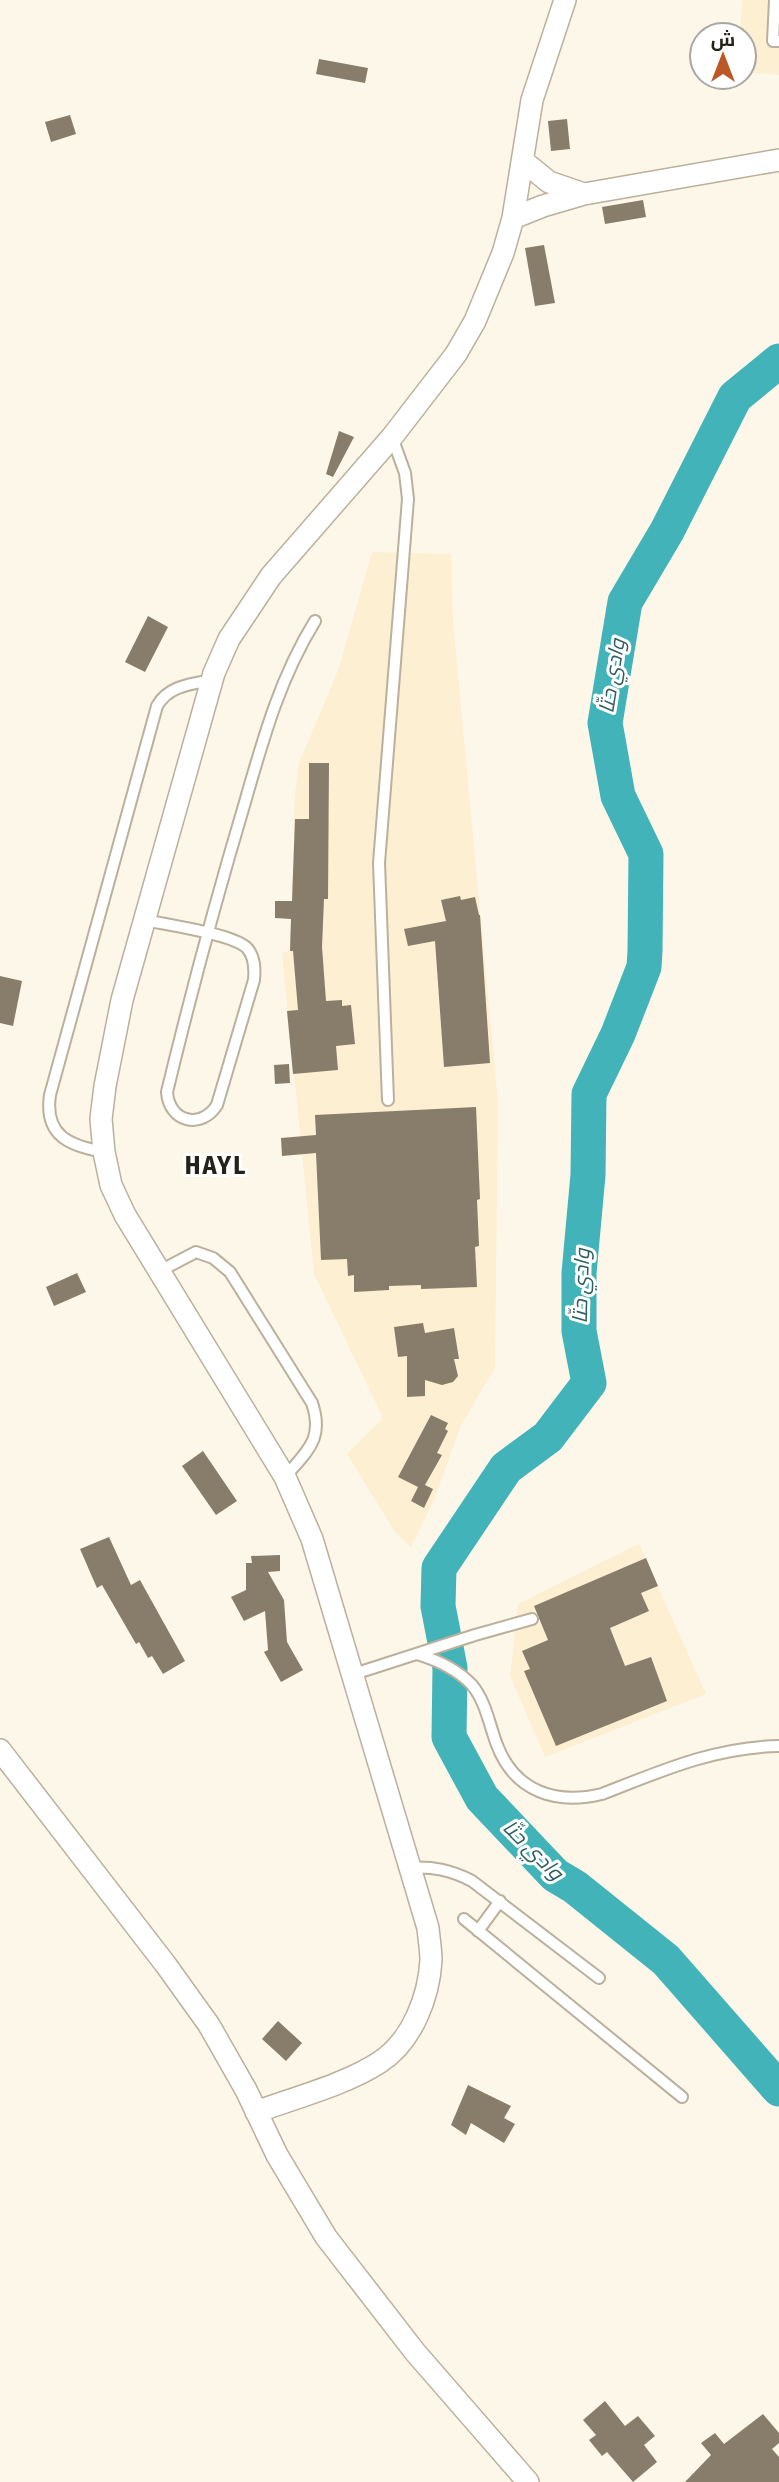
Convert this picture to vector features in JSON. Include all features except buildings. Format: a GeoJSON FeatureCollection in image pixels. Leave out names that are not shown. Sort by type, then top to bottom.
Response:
{"type":"FeatureCollection","features":[{"type":"Feature","properties":{"kind":"street"},"geometry":{"type":"LineString","coordinates":[[256,2112],[382,2062],[402,2040],[418,2015],[428,1987],[431,1958],[428,1928],[312,1539],[285,1477],[125,1216],[111,1185],[104,1152],[101,1119],[104,1086],[122,1000],[212,680],[229,639],[271,576],[392,437],[456,354],[475,321],[499,265],[513,218],[532,100],[565,0]]}},
{"type":"Feature","properties":{"kind":"street"},"geometry":{"type":"LineString","coordinates":[[513,218],[584,194],[779,160]]}},
{"type":"Feature","properties":{"kind":"street"},"geometry":{"type":"LineString","coordinates":[[523,161],[549,182],[584,194]]}},
{"type":"Feature","properties":{"kind":"street"},"geometry":{"type":"LineString","coordinates":[[0,1750],[188,1994],[234,2067],[277,2155],[326,2236],[415,2352],[528,2482]]}},
{"type":"Feature","properties":{"kind":"lane"},"geometry":{"type":"LineString","coordinates":[[775,0],[773,41],[779,41]]}},
{"type":"Feature","properties":{"kind":"lane"},"geometry":{"type":"LineString","coordinates":[[388,1100],[379,863],[408,499],[405,473],[392,437]]}},
{"type":"Feature","properties":{"kind":"lane"},"geometry":{"type":"LineString","coordinates":[[145,920],[206,933],[232,939],[246,947],[250,953],[255,971],[217,1105],[207,1116],[192,1120],[177,1115],[171,1108],[167,1092],[206,933],[275,701],[292,660],[315,621]]}},
{"type":"Feature","properties":{"kind":"lane"},"geometry":{"type":"LineString","coordinates":[[104,1152],[83,1149],[62,1138],[51,1122],[48,1104],[50,1095],[156,706],[173,690],[212,680]]}},
{"type":"Feature","properties":{"kind":"lane"},"geometry":{"type":"LineString","coordinates":[[158,1272],[196,1252],[213,1258],[230,1272],[312,1403],[318,1422],[310,1447],[285,1477]]}},
{"type":"Feature","properties":{"kind":"lane"},"geometry":{"type":"LineString","coordinates":[[351,1675],[532,1619]]}},
{"type":"Feature","properties":{"kind":"lane"},"geometry":{"type":"LineString","coordinates":[[416,1654],[439,1661],[462,1676],[481,1698],[497,1745],[508,1767],[518,1778],[545,1794],[583,1798],[602,1794],[721,1751],[751,1746],[779,1746]]}},
{"type":"Feature","properties":{"kind":"lane"},"geometry":{"type":"LineString","coordinates":[[408,1868],[448,1871],[472,1881],[599,1978]]}},
{"type":"Feature","properties":{"kind":"lane"},"geometry":{"type":"LineString","coordinates":[[478,1931],[500,1901]]}},
{"type":"Feature","properties":{"kind":"lane"},"geometry":{"type":"LineString","coordinates":[[464,1919],[682,2097]]}},
{"type":"Feature","properties":{"kind":"shaded area"},"geometry":{"type":"Polygon","coordinates":[[[742,0],[779,0],[779,75],[758,73],[758,21],[741,21],[742,0]]]}},
{"type":"Feature","properties":{"kind":"shaded area"},"geometry":{"type":"Polygon","coordinates":[[[372,552],[451,554],[453,621],[498,1103],[495,1368],[461,1425],[434,1500],[411,1547],[395,1532],[347,1454],[383,1418],[314,1274],[282,953],[290,951],[295,793],[299,763],[339,668],[372,552]]]}},
{"type":"Feature","properties":{"kind":"shaded area"},"geometry":{"type":"Polygon","coordinates":[[[639,1544],[706,1694],[545,1757],[510,1676],[518,1604],[639,1544]]]}},
{"type":"Feature","properties":{"kind":"waterway","name":"وادي حتّا"},"geometry":{"type":"LineString","coordinates":[[779,361],[735,397],[667,531],[625,602],[605,723],[618,796],[646,854],[645,951],[644,967],[618,1034],[589,1094],[588,1175],[579,1273],[579,1331],[589,1383],[548,1437],[506,1468],[439,1568],[438,1606],[450,1668],[449,1737],[482,1798],[555,1875],[575,1887],[666,1960],[779,2089]]}},
{"type":"Feature","properties":{"kind":"district","name":"HAYL"},"geometry":{"type":"Point","coordinates":[216,1165]}}]}
